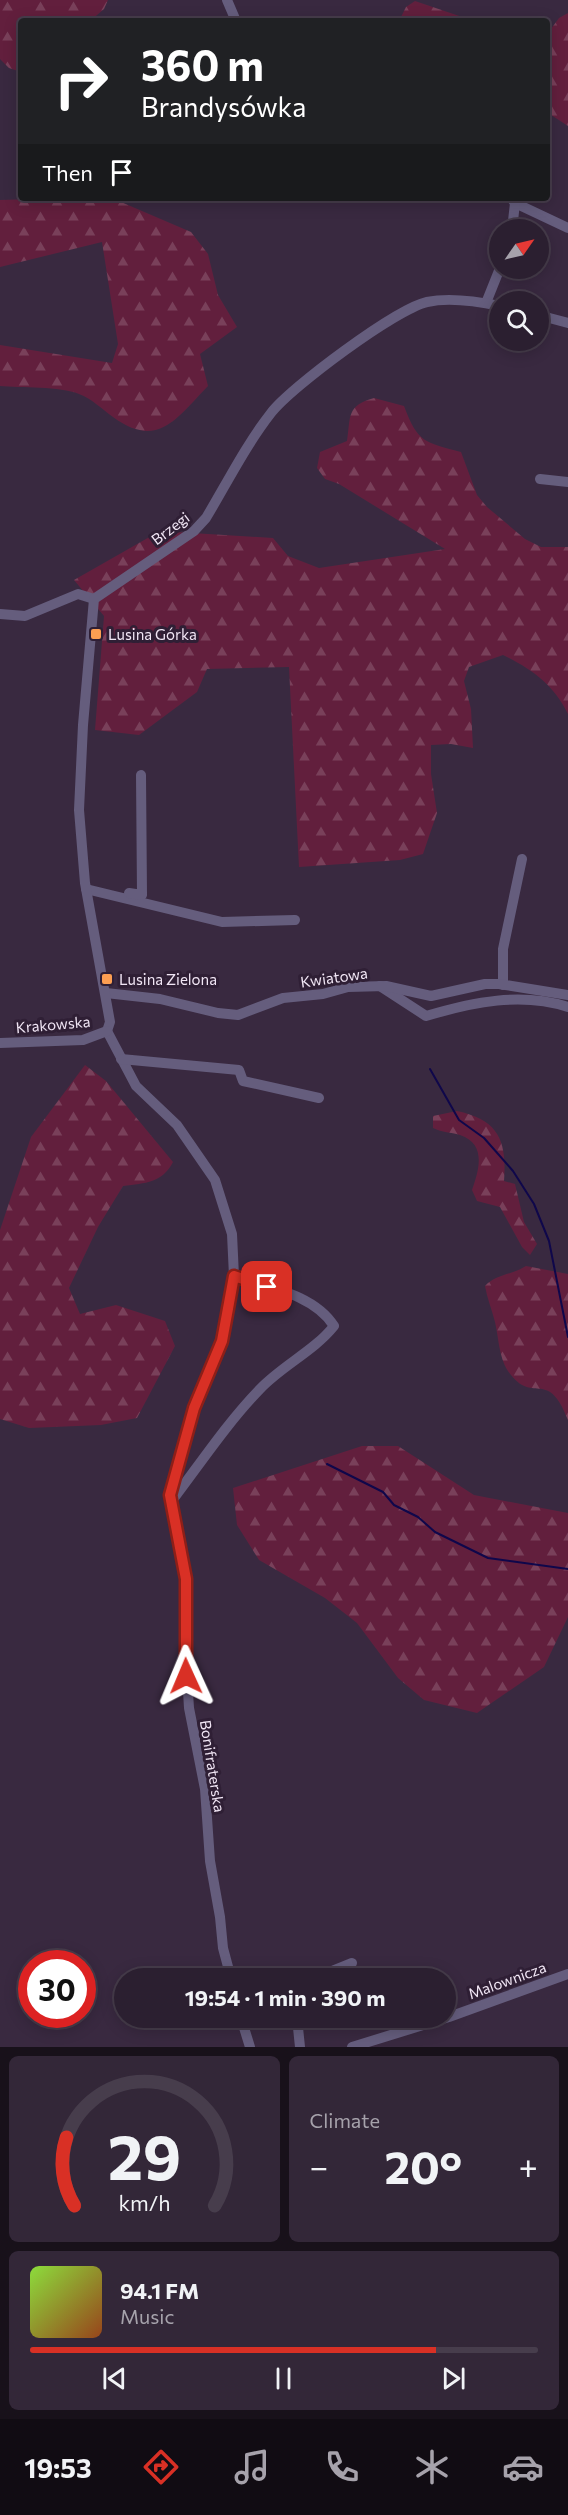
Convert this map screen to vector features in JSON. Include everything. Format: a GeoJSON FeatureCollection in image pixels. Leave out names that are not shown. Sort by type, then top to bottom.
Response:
{"type":"FeatureCollection","features":[{"type":"Feature","properties":{"kind":"street"},"geometry":{"type":"LineString","coordinates":[[227,0],[235,18]]}},
{"type":"Feature","properties":{"kind":"street"},"geometry":{"type":"LineString","coordinates":[[512,219],[513,201]]}},
{"type":"Feature","properties":{"kind":"street"},"geometry":{"type":"LineString","coordinates":[[515,201],[568,228]]}},
{"type":"Feature","properties":{"kind":"street"},"geometry":{"type":"LineString","coordinates":[[486,303],[496,279]]}},
{"type":"Feature","properties":{"kind":"street","name":"Brzegi"},"geometry":{"type":"LineString","coordinates":[[94,599],[194,531],[206,518],[272,411],[330,362],[397,315],[414,306],[453,299],[489,304]]}},
{"type":"Feature","properties":{"kind":"street"},"geometry":{"type":"LineString","coordinates":[[549,318],[568,323]]}},
{"type":"Feature","properties":{"kind":"street"},"geometry":{"type":"LineString","coordinates":[[540,479],[568,482]]}},
{"type":"Feature","properties":{"kind":"street"},"geometry":{"type":"LineString","coordinates":[[0,614],[25,616],[78,594],[94,599],[83,725],[79,810],[85,886],[111,1022],[108,1031]]}},
{"type":"Feature","properties":{"kind":"street"},"geometry":{"type":"LineString","coordinates":[[85,886],[142,895],[141,775]]}},
{"type":"Feature","properties":{"kind":"street"},"geometry":{"type":"LineString","coordinates":[[503,985],[503,949],[522,859]]}},
{"type":"Feature","properties":{"kind":"street"},"geometry":{"type":"LineString","coordinates":[[85,886],[222,922],[294,920]]}},
{"type":"Feature","properties":{"kind":"street","name":"Kwiatowa"},"geometry":{"type":"LineString","coordinates":[[106,993],[160,999],[208,1011],[238,1015],[283,998],[324,994],[348,987],[380,986],[431,996],[485,984],[568,996]]}},
{"type":"Feature","properties":{"kind":"street"},"geometry":{"type":"LineString","coordinates":[[380,986],[426,1016],[483,1001],[539,1000],[568,1007]]}},
{"type":"Feature","properties":{"kind":"street","name":"Krakowska"},"geometry":{"type":"LineString","coordinates":[[0,1043],[83,1040],[108,1031]]}},
{"type":"Feature","properties":{"kind":"street","name":"Bonifraterska"},"geometry":{"type":"LineString","coordinates":[[108,1031],[136,1086],[177,1125],[215,1180],[232,1234],[234,1276],[222,1341],[185,1436],[173,1481],[171,1502],[186,1579],[186,1659],[189,1708],[205,1789],[210,1861],[223,1948],[228,1968]]}},
{"type":"Feature","properties":{"kind":"street"},"geometry":{"type":"LineString","coordinates":[[121,1059],[238,1070],[243,1081],[319,1098]]}},
{"type":"Feature","properties":{"kind":"street"},"geometry":{"type":"LineString","coordinates":[[171,1502],[260,1389],[279,1371],[312,1348],[334,1326],[324,1312],[303,1299],[234,1276]]}},
{"type":"Feature","properties":{"kind":"street"},"geometry":{"type":"LineString","coordinates":[[340,1968],[352,1963]]}},
{"type":"Feature","properties":{"kind":"street","name":"Malownicza"},"geometry":{"type":"LineString","coordinates":[[352,2047],[449,2017],[568,1974]]}},
{"type":"Feature","properties":{"kind":"street"},"geometry":{"type":"LineString","coordinates":[[244,2028],[250,2047]]}},
{"type":"Feature","properties":{"kind":"street"},"geometry":{"type":"LineString","coordinates":[[298,2028],[300,2047]]}},
{"type":"Feature","properties":{"kind":"green space"},"geometry":{"type":"Polygon","coordinates":[[[0,0],[108,0],[104,9],[94,18],[18,18],[18,71],[9,68],[0,59],[0,0]]]}},
{"type":"Feature","properties":{"kind":"green space"},"geometry":{"type":"Polygon","coordinates":[[[415,1],[465,18],[400,18],[406,7],[415,1]]]}},
{"type":"Feature","properties":{"kind":"green space"},"geometry":{"type":"Polygon","coordinates":[[[568,13],[568,126],[550,114],[550,30],[559,18],[568,13]]]}},
{"type":"Feature","properties":{"kind":"green space"},"geometry":{"type":"Polygon","coordinates":[[[0,200],[117,201],[191,232],[208,254],[218,295],[237,327],[200,354],[208,386],[176,419],[155,430],[142,431],[113,417],[88,399],[71,391],[0,386],[0,345],[112,363],[118,344],[102,242],[0,267],[0,200]]]}},
{"type":"Feature","properties":{"kind":"green space"},"geometry":{"type":"Polygon","coordinates":[[[374,398],[404,406],[418,434],[424,439],[438,446],[461,452],[477,495],[487,507],[525,539],[541,547],[568,547],[568,714],[549,686],[523,666],[503,655],[469,667],[464,681],[471,709],[473,748],[451,744],[431,745],[431,774],[437,813],[423,854],[400,860],[299,867],[289,667],[207,669],[197,692],[139,735],[95,730],[104,616],[74,580],[160,531],[273,538],[288,556],[319,568],[445,549],[339,484],[325,479],[317,468],[320,452],[347,441],[354,409],[374,398]]]}},
{"type":"Feature","properties":{"kind":"green space"},"geometry":{"type":"Polygon","coordinates":[[[85,1065],[106,1081],[173,1162],[164,1174],[152,1181],[123,1186],[98,1227],[69,1288],[80,1314],[116,1305],[165,1321],[175,1346],[137,1418],[101,1425],[29,1428],[0,1419],[0,1230],[31,1137],[85,1065]]]}},
{"type":"Feature","properties":{"kind":"green space"},"geometry":{"type":"Polygon","coordinates":[[[457,1111],[482,1120],[497,1134],[504,1154],[504,1181],[515,1184],[524,1222],[537,1244],[530,1255],[522,1247],[500,1207],[477,1201],[472,1190],[479,1158],[474,1145],[469,1139],[460,1135],[433,1128],[433,1116],[457,1111]]]}},
{"type":"Feature","properties":{"kind":"green space"},"geometry":{"type":"Polygon","coordinates":[[[526,1266],[568,1274],[568,1420],[554,1395],[519,1383],[507,1369],[502,1357],[485,1286],[494,1279],[526,1266]]]}},
{"type":"Feature","properties":{"kind":"green space"},"geometry":{"type":"Polygon","coordinates":[[[362,1446],[398,1446],[474,1495],[568,1513],[568,1617],[544,1667],[477,1713],[424,1700],[398,1678],[357,1623],[325,1598],[259,1560],[237,1525],[233,1488],[362,1446]]]}},
{"type":"Feature","properties":{"kind":"waterway"},"geometry":{"type":"LineString","coordinates":[[430,1069],[459,1120],[484,1138],[513,1171],[534,1204],[549,1241],[568,1337]]}},
{"type":"Feature","properties":{"kind":"waterway"},"geometry":{"type":"LineString","coordinates":[[327,1464],[383,1492],[394,1505],[418,1517],[435,1532],[488,1558],[568,1569]]}},
{"type":"Feature","properties":{"kind":"place","name":"Lusina Górka"},"geometry":{"type":"Point","coordinates":[96,634]}},
{"type":"Feature","properties":{"kind":"place","name":"Lusina Zielona"},"geometry":{"type":"Point","coordinates":[107,979]}},
{"type":"Feature","properties":{"kind":"route"},"geometry":{"type":"LineString","coordinates":[[186,1676],[186,1579],[170,1495],[194,1408],[218,1357],[234,1276],[267,1287]]}}]}
